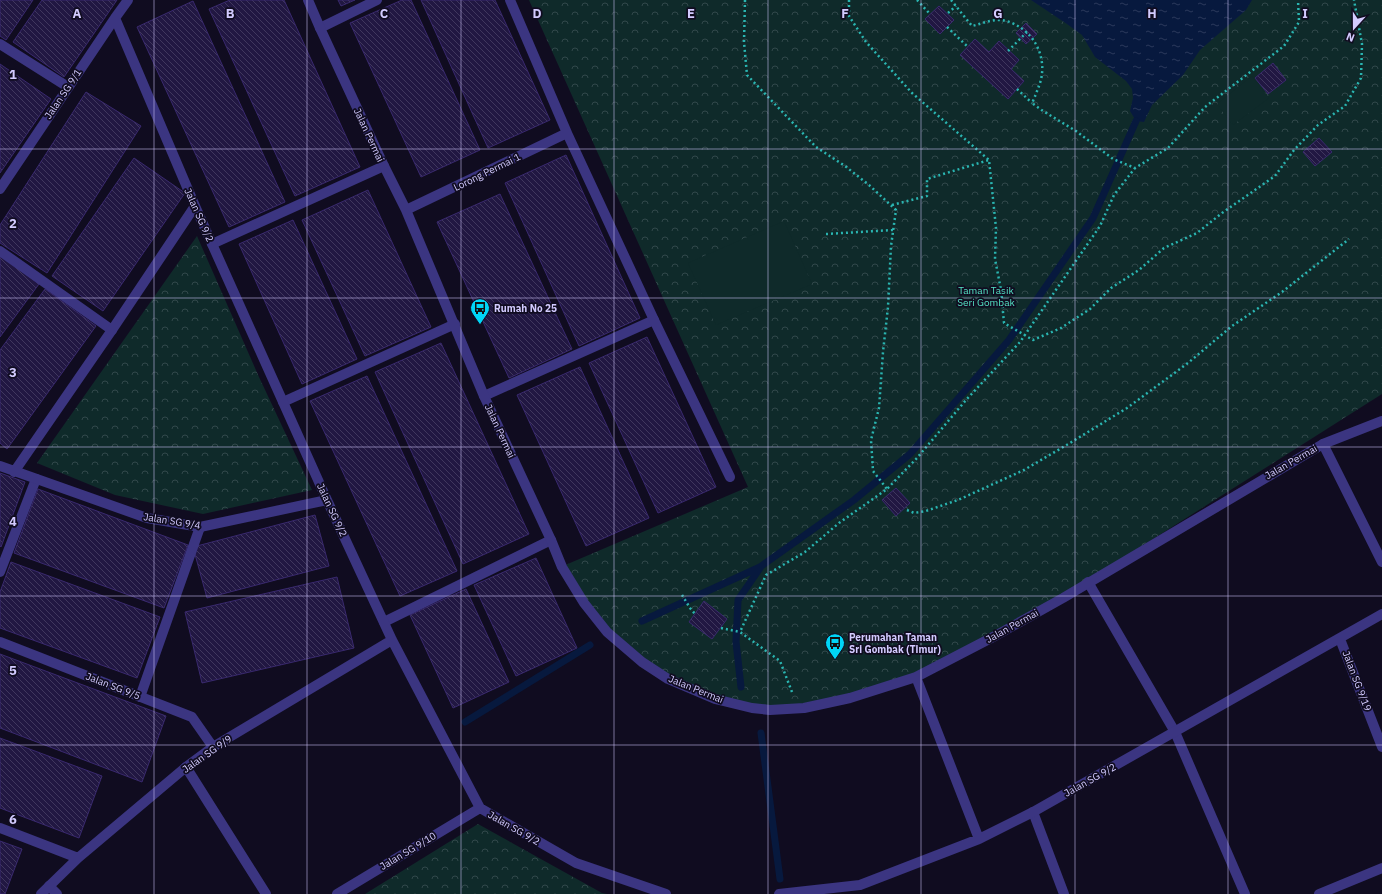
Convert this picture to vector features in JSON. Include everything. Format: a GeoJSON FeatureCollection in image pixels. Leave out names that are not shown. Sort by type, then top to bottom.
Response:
{"type":"FeatureCollection","features":[{"type":"Feature","properties":{"kind":"street","name":"Jalan SG 9/1"},"geometry":{"type":"LineString","coordinates":[[0,189],[128,0]]}},
{"type":"Feature","properties":{"kind":"street","name":"Jalan Permai"},"geometry":{"type":"LineString","coordinates":[[308,0],[384,166],[406,210],[484,396],[562,567],[584,603],[607,632],[642,662],[668,679],[715,699],[752,708],[770,710],[804,708],[850,698],[916,677],[1063,598],[1323,444],[1382,421]]}},
{"type":"Feature","properties":{"kind":"street"},"geometry":{"type":"LineString","coordinates":[[320,28],[377,0]]}},
{"type":"Feature","properties":{"kind":"street"},"geometry":{"type":"LineString","coordinates":[[510,0],[568,133],[654,320],[730,477]]}},
{"type":"Feature","properties":{"kind":"street","name":"Jalan SG 9/2"},"geometry":{"type":"LineString","coordinates":[[115,18],[195,206],[327,500],[392,640],[480,808],[576,863],[666,894]]}},
{"type":"Feature","properties":{"kind":"street"},"geometry":{"type":"LineString","coordinates":[[0,44],[68,87]]}},
{"type":"Feature","properties":{"kind":"street","name":"Lorong Permai 1"},"geometry":{"type":"LineString","coordinates":[[406,210],[568,133]]}},
{"type":"Feature","properties":{"kind":"street"},"geometry":{"type":"LineString","coordinates":[[212,244],[384,166]]}},
{"type":"Feature","properties":{"kind":"street"},"geometry":{"type":"LineString","coordinates":[[14,472],[195,206]]}},
{"type":"Feature","properties":{"kind":"street"},"geometry":{"type":"LineString","coordinates":[[0,250],[112,330]]}},
{"type":"Feature","properties":{"kind":"street"},"geometry":{"type":"LineString","coordinates":[[484,396],[654,320]]}},
{"type":"Feature","properties":{"kind":"street"},"geometry":{"type":"LineString","coordinates":[[282,402],[455,324]]}},
{"type":"Feature","properties":{"kind":"street"},"geometry":{"type":"LineString","coordinates":[[1323,444],[1382,562]]}},
{"type":"Feature","properties":{"kind":"street","name":"Jalan SG 9/4"},"geometry":{"type":"LineString","coordinates":[[0,466],[147,518],[200,528],[327,500]]}},
{"type":"Feature","properties":{"kind":"street"},"geometry":{"type":"LineString","coordinates":[[0,572],[36,479]]}},
{"type":"Feature","properties":{"kind":"street"},"geometry":{"type":"LineString","coordinates":[[140,697],[200,528]]}},
{"type":"Feature","properties":{"kind":"street"},"geometry":{"type":"LineString","coordinates":[[384,622],[551,540]]}},
{"type":"Feature","properties":{"kind":"street"},"geometry":{"type":"LineString","coordinates":[[1088,582],[1176,732],[1245,894]]}},
{"type":"Feature","properties":{"kind":"street","name":"Jalan SG 9/2"},"geometry":{"type":"LineString","coordinates":[[779,894],[860,890],[979,839],[1033,812],[1382,614]]}},
{"type":"Feature","properties":{"kind":"street","name":"Jalan SG 9/19"},"geometry":{"type":"LineString","coordinates":[[1340,638],[1382,747]]}},
{"type":"Feature","properties":{"kind":"street","name":"Jalan SG 9/9"},"geometry":{"type":"LineString","coordinates":[[41,894],[78,858],[186,767],[214,747],[392,640]]}},
{"type":"Feature","properties":{"kind":"street","name":"Jalan SG 9/5"},"geometry":{"type":"LineString","coordinates":[[0,642],[192,717],[214,747]]}},
{"type":"Feature","properties":{"kind":"street"},"geometry":{"type":"LineString","coordinates":[[916,677],[979,839]]}},
{"type":"Feature","properties":{"kind":"street"},"geometry":{"type":"LineString","coordinates":[[186,767],[266,894]]}},
{"type":"Feature","properties":{"kind":"street","name":"Jalan SG 9/10"},"geometry":{"type":"LineString","coordinates":[[337,894],[480,808]]}},
{"type":"Feature","properties":{"kind":"street"},"geometry":{"type":"LineString","coordinates":[[1033,812],[1064,894]]}},
{"type":"Feature","properties":{"kind":"street"},"geometry":{"type":"LineString","coordinates":[[0,828],[78,858]]}},
{"type":"Feature","properties":{"kind":"street"},"geometry":{"type":"LineString","coordinates":[[1320,894],[1382,868]]}},
{"type":"Feature","properties":{"kind":"street"},"geometry":{"type":"LineString","coordinates":[[49,886],[57,894]]}},
{"type":"Feature","properties":{"kind":"path"},"geometry":{"type":"LineString","coordinates":[[746,0],[744,42],[747,75],[816,147],[845,166],[896,210],[893,230],[879,408],[871,440],[873,471],[884,485],[888,495]]}},
{"type":"Feature","properties":{"kind":"path"},"geometry":{"type":"LineString","coordinates":[[848,0],[849,16],[866,42],[912,93],[989,160],[996,228],[995,259],[1001,290],[1004,323],[1032,340],[1061,328],[1090,309],[1111,288],[1139,270],[1164,248],[1197,233],[1222,213],[1275,176],[1294,150],[1318,125],[1345,106],[1361,78],[1362,44],[1354,0]]}},
{"type":"Feature","properties":{"kind":"path"},"geometry":{"type":"LineString","coordinates":[[917,0],[930,14]]}},
{"type":"Feature","properties":{"kind":"path"},"geometry":{"type":"LineString","coordinates":[[951,0],[972,26],[987,21],[1000,20],[1015,24],[1027,32],[1036,43],[1041,57],[1042,71],[1040,84],[1032,102]]}},
{"type":"Feature","properties":{"kind":"path"},"geometry":{"type":"LineString","coordinates":[[740,632],[766,574],[805,552],[839,523],[886,490],[917,458],[1025,335],[1100,226],[1114,195],[1135,168],[1168,148],[1204,107],[1284,46],[1299,22],[1298,0]]}},
{"type":"Feature","properties":{"kind":"path"},"geometry":{"type":"LineString","coordinates":[[948,13],[956,6]]}},
{"type":"Feature","properties":{"kind":"path"},"geometry":{"type":"LineString","coordinates":[[947,26],[968,47]]}},
{"type":"Feature","properties":{"kind":"path"},"geometry":{"type":"LineString","coordinates":[[1008,51],[1027,32]]}},
{"type":"Feature","properties":{"kind":"path"},"geometry":{"type":"LineString","coordinates":[[1017,89],[1043,111],[1076,132],[1113,159],[1135,168]]}},
{"type":"Feature","properties":{"kind":"path"},"geometry":{"type":"LineString","coordinates":[[892,205],[927,196],[927,179],[989,160]]}},
{"type":"Feature","properties":{"kind":"path"},"geometry":{"type":"LineString","coordinates":[[826,234],[893,230]]}},
{"type":"Feature","properties":{"kind":"path"},"geometry":{"type":"LineString","coordinates":[[907,510],[914,513],[926,511],[958,500],[1024,470],[1070,443],[1127,408],[1188,363],[1232,326],[1282,292],[1350,238]]}},
{"type":"Feature","properties":{"kind":"path"},"geometry":{"type":"LineString","coordinates":[[682,595],[695,614]]}},
{"type":"Feature","properties":{"kind":"path"},"geometry":{"type":"LineString","coordinates":[[721,628],[740,632],[780,661],[793,696]]}},
{"type":"Feature","properties":{"kind":"green space","name":"Taman Tasik Seri Gombak"},"geometry":{"type":"Polygon","coordinates":[[[529,0],[1382,0],[1382,394],[1063,596],[913,674],[850,698],[765,709],[706,692],[653,668],[603,626],[563,566],[748,487],[529,0]]]}},
{"type":"Feature","properties":{"kind":"green space"},"geometry":{"type":"Polygon","coordinates":[[[1252,76],[1269,98],[1233,125],[1217,104],[1252,76]]]}},
{"type":"Feature","properties":{"kind":"green space"},"geometry":{"type":"Polygon","coordinates":[[[784,221],[812,284],[716,325],[688,263],[784,221]]]}},
{"type":"Feature","properties":{"kind":"green space"},"geometry":{"type":"Polygon","coordinates":[[[197,236],[259,377],[312,490],[203,514],[115,495],[37,463],[197,236]]]}},
{"type":"Feature","properties":{"kind":"green space"},"geometry":{"type":"Polygon","coordinates":[[[478,824],[602,893],[607,894],[365,894],[478,824]]]}},
{"type":"Feature","properties":{"kind":"water"},"geometry":{"type":"Polygon","coordinates":[[[1031,0],[1252,0],[1246,10],[1200,50],[1183,75],[1152,105],[1144,122],[1136,121],[1130,111],[1133,98],[1132,89],[1126,81],[1095,57],[1082,35],[1031,0]]]}},
{"type":"Feature","properties":{"kind":"building"},"geometry":{"type":"Polygon","coordinates":[[[0,0],[33,0],[6,40],[0,36],[0,0]]]}},
{"type":"Feature","properties":{"kind":"building"},"geometry":{"type":"Polygon","coordinates":[[[42,0],[117,0],[64,77],[13,42],[42,0]]]}},
{"type":"Feature","properties":{"kind":"building"},"geometry":{"type":"Polygon","coordinates":[[[230,0],[284,0],[360,167],[295,196],[209,9],[230,0]]]}},
{"type":"Feature","properties":{"kind":"building"},"geometry":{"type":"Polygon","coordinates":[[[338,0],[355,0],[341,6],[338,0]]]}},
{"type":"Feature","properties":{"kind":"building"},"geometry":{"type":"Polygon","coordinates":[[[402,0],[411,0],[480,150],[421,177],[350,23],[402,0]]]}},
{"type":"Feature","properties":{"kind":"building"},"geometry":{"type":"Polygon","coordinates":[[[421,0],[495,0],[550,120],[488,148],[421,0]]]}},
{"type":"Feature","properties":{"kind":"building"},"geometry":{"type":"Polygon","coordinates":[[[193,1],[285,202],[229,227],[137,27],[193,1]]]}},
{"type":"Feature","properties":{"kind":"building"},"geometry":{"type":"Polygon","coordinates":[[[939,6],[954,20],[940,34],[925,19],[939,6]]]}},
{"type":"Feature","properties":{"kind":"building"},"geometry":{"type":"Polygon","coordinates":[[[1026,23],[1037,34],[1026,44],[1016,33],[1026,23]]]}},
{"type":"Feature","properties":{"kind":"building"},"geometry":{"type":"Polygon","coordinates":[[[975,39],[989,52],[999,41],[1019,60],[1011,69],[1024,81],[1008,99],[960,55],[975,39]]]}},
{"type":"Feature","properties":{"kind":"building"},"geometry":{"type":"Polygon","coordinates":[[[1273,63],[1286,80],[1268,94],[1255,78],[1273,63]]]}},
{"type":"Feature","properties":{"kind":"building"},"geometry":{"type":"Polygon","coordinates":[[[0,64],[51,99],[0,173],[0,64]]]}},
{"type":"Feature","properties":{"kind":"building"},"geometry":{"type":"Polygon","coordinates":[[[86,92],[141,126],[47,273],[0,243],[0,225],[86,92]]]}},
{"type":"Feature","properties":{"kind":"building"},"geometry":{"type":"Polygon","coordinates":[[[1319,138],[1332,152],[1315,166],[1303,152],[1319,138]]]}},
{"type":"Feature","properties":{"kind":"building"},"geometry":{"type":"Polygon","coordinates":[[[566,155],[640,318],[579,346],[505,183],[566,155]]]}},
{"type":"Feature","properties":{"kind":"building"},"geometry":{"type":"Polygon","coordinates":[[[134,158],[185,193],[103,311],[52,276],[134,158]]]}},
{"type":"Feature","properties":{"kind":"building"},"geometry":{"type":"Polygon","coordinates":[[[368,190],[431,327],[365,356],[302,220],[368,190]]]}},
{"type":"Feature","properties":{"kind":"building"},"geometry":{"type":"Polygon","coordinates":[[[500,194],[572,349],[509,378],[437,222],[500,194]]]}},
{"type":"Feature","properties":{"kind":"building"},"geometry":{"type":"Polygon","coordinates":[[[293,220],[357,359],[302,384],[239,244],[293,220]]]}},
{"type":"Feature","properties":{"kind":"building"},"geometry":{"type":"Polygon","coordinates":[[[0,255],[39,284],[0,337],[0,255]]]}},
{"type":"Feature","properties":{"kind":"building"},"geometry":{"type":"Polygon","coordinates":[[[45,289],[96,326],[7,449],[0,443],[0,350],[45,289]]]}},
{"type":"Feature","properties":{"kind":"building"},"geometry":{"type":"Polygon","coordinates":[[[647,337],[716,487],[658,513],[589,363],[647,337]]]}},
{"type":"Feature","properties":{"kind":"building"},"geometry":{"type":"Polygon","coordinates":[[[441,343],[529,534],[463,564],[375,372],[441,343]]]}},
{"type":"Feature","properties":{"kind":"building"},"geometry":{"type":"Polygon","coordinates":[[[580,367],[649,518],[586,546],[517,395],[580,367]]]}},
{"type":"Feature","properties":{"kind":"building"},"geometry":{"type":"Polygon","coordinates":[[[367,376],[457,571],[400,596],[310,401],[367,376]]]}},
{"type":"Feature","properties":{"kind":"building"},"geometry":{"type":"Polygon","coordinates":[[[0,473],[25,482],[1,547],[0,546],[0,473]]]}},
{"type":"Feature","properties":{"kind":"building"},"geometry":{"type":"Polygon","coordinates":[[[896,488],[910,503],[896,516],[882,500],[896,488]]]}},
{"type":"Feature","properties":{"kind":"building"},"geometry":{"type":"Polygon","coordinates":[[[38,489],[188,545],[164,608],[14,553],[38,489]]]}},
{"type":"Feature","properties":{"kind":"building"},"geometry":{"type":"Polygon","coordinates":[[[315,515],[329,566],[207,598],[193,547],[315,515]]]}},
{"type":"Feature","properties":{"kind":"building"},"geometry":{"type":"Polygon","coordinates":[[[536,558],[577,648],[516,676],[474,585],[536,558]]]}},
{"type":"Feature","properties":{"kind":"building"},"geometry":{"type":"Polygon","coordinates":[[[11,562],[160,617],[137,678],[0,628],[0,592],[11,562]]]}},
{"type":"Feature","properties":{"kind":"building"},"geometry":{"type":"Polygon","coordinates":[[[337,577],[354,648],[202,683],[185,612],[337,577]]]}},
{"type":"Feature","properties":{"kind":"building"},"geometry":{"type":"Polygon","coordinates":[[[466,589],[509,682],[453,708],[410,615],[466,589]]]}},
{"type":"Feature","properties":{"kind":"building"},"geometry":{"type":"Polygon","coordinates":[[[704,601],[727,619],[712,639],[689,622],[704,601]]]}},
{"type":"Feature","properties":{"kind":"building"},"geometry":{"type":"Polygon","coordinates":[[[0,654],[166,716],[142,782],[0,728],[0,654]]]}},
{"type":"Feature","properties":{"kind":"building"},"geometry":{"type":"Polygon","coordinates":[[[0,738],[102,776],[79,838],[0,808],[0,738]]]}},
{"type":"Feature","properties":{"kind":"building"},"geometry":{"type":"Polygon","coordinates":[[[0,841],[22,849],[5,894],[0,894],[0,841]]]}},
{"type":"Feature","properties":{"kind":"waterway"},"geometry":{"type":"LineString","coordinates":[[642,621],[760,567],[854,500],[910,454],[1009,340],[1093,218],[1136,121]]}},
{"type":"Feature","properties":{"kind":"waterway"},"geometry":{"type":"LineString","coordinates":[[741,687],[736,642],[738,600],[760,568]]}},
{"type":"Feature","properties":{"kind":"waterway"},"geometry":{"type":"LineString","coordinates":[[465,722],[590,645]]}},
{"type":"Feature","properties":{"kind":"waterway"},"geometry":{"type":"LineString","coordinates":[[761,733],[780,879]]}},
{"type":"Feature","properties":{"kind":"place","name":"Rumah No 25"},"geometry":{"type":"Point","coordinates":[480,325]}},
{"type":"Feature","properties":{"kind":"place","name":"Perumahan Taman Sri Gombak (Timur)"},"geometry":{"type":"Point","coordinates":[835,660]}}]}
